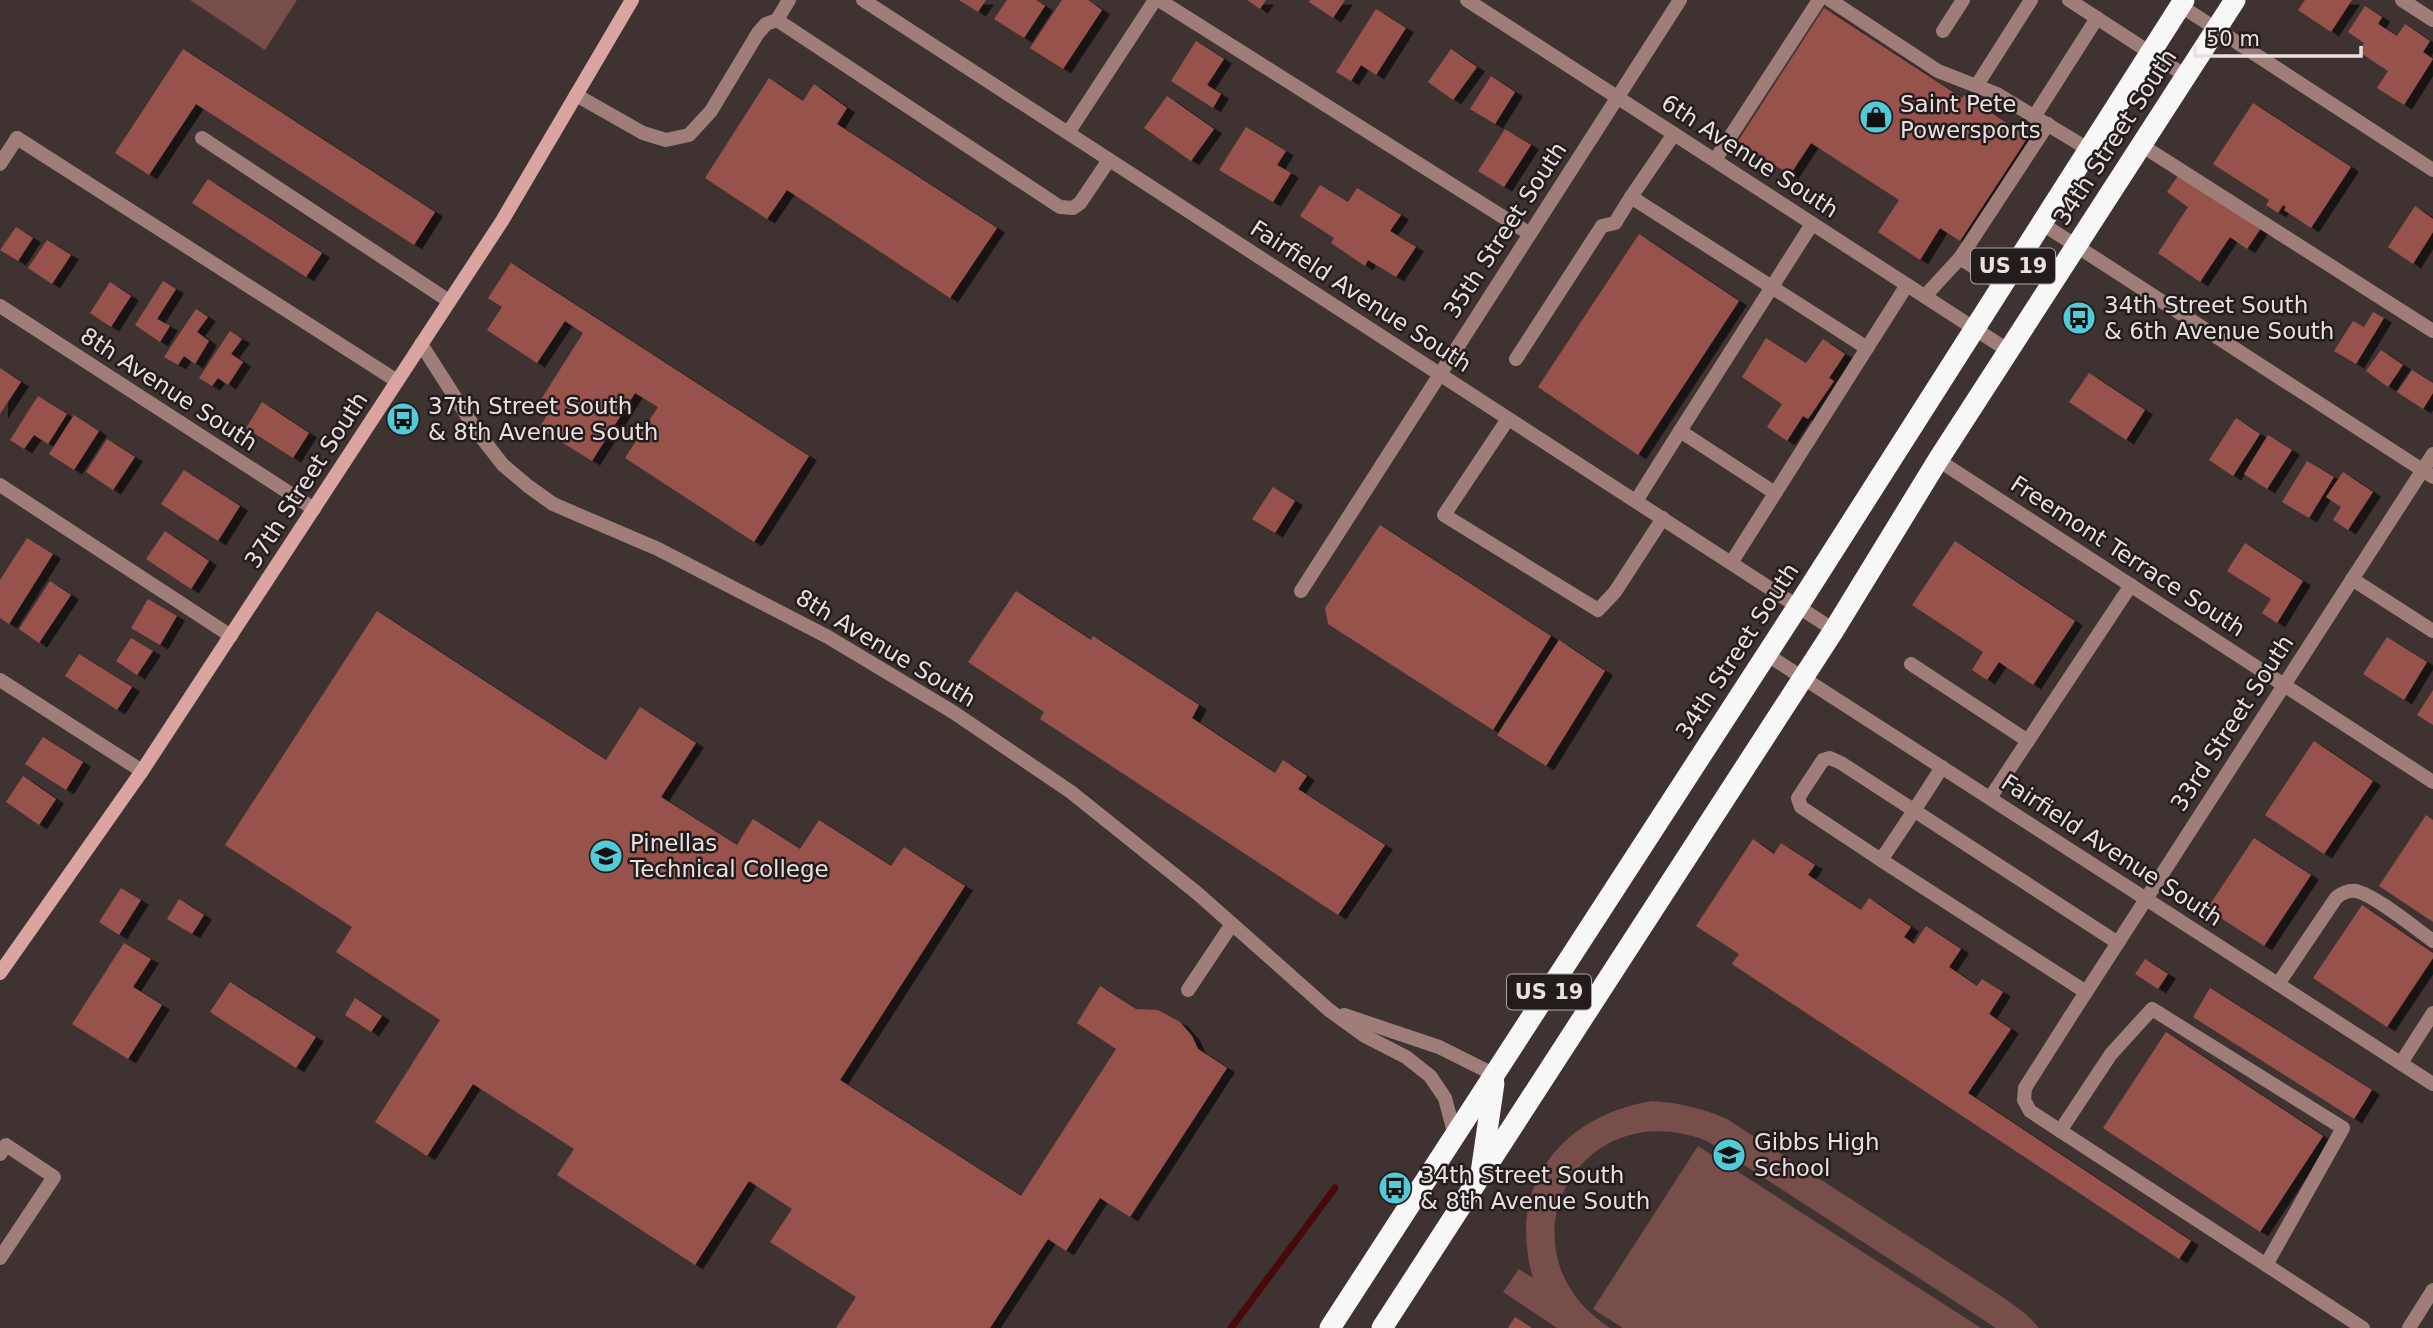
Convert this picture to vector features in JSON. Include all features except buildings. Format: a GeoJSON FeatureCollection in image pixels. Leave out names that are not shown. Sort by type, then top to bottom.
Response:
{"type":"FeatureCollection","features":[{"type":"Feature","properties":{"kind":"highway","name":"34th Street South"},"geometry":{"type":"LineString","coordinates":[[1382,1328],[1834,630],[1938,460],[2235,0]]}},
{"type":"Feature","properties":{"kind":"highway","name":"34th Street South"},"geometry":{"type":"LineString","coordinates":[[1330,1328],[1798,606],[2040,223],[2183,3]]}},
{"type":"Feature","properties":{"kind":"highway"},"geometry":{"type":"LineString","coordinates":[[1481,1178],[1495,1075]]}},
{"type":"Feature","properties":{"kind":"street","name":"37th Street South"},"geometry":{"type":"LineString","coordinates":[[0,973],[142,771],[502,221],[632,0]]}},
{"type":"Feature","properties":{"kind":"street"},"geometry":{"type":"LineString","coordinates":[[576,94],[643,133],[666,140],[688,135],[711,111],[758,33],[766,24],[777,20],[789,0]]}},
{"type":"Feature","properties":{"kind":"street","name":"Fairfield Avenue South"},"geometry":{"type":"LineString","coordinates":[[863,0],[1834,630]]}},
{"type":"Feature","properties":{"kind":"street"},"geometry":{"type":"LineString","coordinates":[[1068,133],[1157,0],[1530,234]]}},
{"type":"Feature","properties":{"kind":"street","name":"6th Avenue South"},"geometry":{"type":"LineString","coordinates":[[1467,0],[2009,351]]}},
{"type":"Feature","properties":{"kind":"street","name":"35th Street South"},"geometry":{"type":"LineString","coordinates":[[1301,591],[1680,0]]}},
{"type":"Feature","properties":{"kind":"street"},"geometry":{"type":"LineString","coordinates":[[1715,160],[1819,0]]}},
{"type":"Feature","properties":{"kind":"street"},"geometry":{"type":"LineString","coordinates":[[1830,0],[1938,71],[1997,93],[2088,149]]}},
{"type":"Feature","properties":{"kind":"street"},"geometry":{"type":"LineString","coordinates":[[1943,31],[1963,0]]}},
{"type":"Feature","properties":{"kind":"street"},"geometry":{"type":"LineString","coordinates":[[1977,85],[2031,0]]}},
{"type":"Feature","properties":{"kind":"street"},"geometry":{"type":"LineString","coordinates":[[2069,0],[2186,76]]}},
{"type":"Feature","properties":{"kind":"street"},"geometry":{"type":"LineString","coordinates":[[2402,0],[2433,20]]}},
{"type":"Feature","properties":{"kind":"street"},"geometry":{"type":"LineString","coordinates":[[2183,3],[2216,29],[2433,170]]}},
{"type":"Feature","properties":{"kind":"street"},"geometry":{"type":"LineString","coordinates":[[2034,117],[2097,18]]}},
{"type":"Feature","properties":{"kind":"street"},"geometry":{"type":"LineString","coordinates":[[777,20],[1060,207],[1073,208],[1080,203],[1109,160]]}},
{"type":"Feature","properties":{"kind":"street"},"geometry":{"type":"LineString","coordinates":[[1924,296],[1960,258],[2048,124]]}},
{"type":"Feature","properties":{"kind":"street"},"geometry":{"type":"LineString","coordinates":[[1516,359],[1602,226],[1615,223],[1674,134]]}},
{"type":"Feature","properties":{"kind":"street"},"geometry":{"type":"LineString","coordinates":[[0,164],[17,138],[397,381]]}},
{"type":"Feature","properties":{"kind":"street"},"geometry":{"type":"LineString","coordinates":[[202,138],[449,301]]}},
{"type":"Feature","properties":{"kind":"street"},"geometry":{"type":"LineString","coordinates":[[2141,145],[2433,331]]}},
{"type":"Feature","properties":{"kind":"street"},"geometry":{"type":"LineString","coordinates":[[1631,197],[1867,348]]}},
{"type":"Feature","properties":{"kind":"street"},"geometry":{"type":"LineString","coordinates":[[2040,223],[2428,474]]}},
{"type":"Feature","properties":{"kind":"street"},"geometry":{"type":"LineString","coordinates":[[1636,501],[1812,224]]}},
{"type":"Feature","properties":{"kind":"street"},"geometry":{"type":"LineString","coordinates":[[1960,258],[2001,285]]}},
{"type":"Feature","properties":{"kind":"street"},"geometry":{"type":"LineString","coordinates":[[1731,563],[1908,285]]}},
{"type":"Feature","properties":{"kind":"street","name":"8th Avenue South"},"geometry":{"type":"LineString","coordinates":[[0,306],[314,509]]}},
{"type":"Feature","properties":{"kind":"street","name":"8th Avenue South"},"geometry":{"type":"LineString","coordinates":[[421,344],[478,433],[503,465],[528,486],[553,504],[658,550],[828,637],[953,712],[1071,792],[1231,924],[1329,1010],[1430,1076],[1445,1098],[1455,1136]]}},
{"type":"Feature","properties":{"kind":"street"},"geometry":{"type":"LineString","coordinates":[[1508,419],[1444,515],[1598,610],[1615,592],[1663,519]]}},
{"type":"Feature","properties":{"kind":"street"},"geometry":{"type":"LineString","coordinates":[[1680,431],[1775,493]]}},
{"type":"Feature","properties":{"kind":"street","name":"33rd Street South"},"geometry":{"type":"LineString","coordinates":[[2363,1328],[2060,1132],[2030,1111],[2024,1100],[2025,1088],[2146,898],[2352,579],[2428,474],[2433,454]]}},
{"type":"Feature","properties":{"kind":"street","name":"Freemont Terrace South"},"geometry":{"type":"LineString","coordinates":[[1938,460],[2433,782]]}},
{"type":"Feature","properties":{"kind":"street"},"geometry":{"type":"LineString","coordinates":[[0,485],[231,636]]}},
{"type":"Feature","properties":{"kind":"street"},"geometry":{"type":"LineString","coordinates":[[2352,579],[2433,631]]}},
{"type":"Feature","properties":{"kind":"street"},"geometry":{"type":"LineString","coordinates":[[1990,798],[2130,585]]}},
{"type":"Feature","properties":{"kind":"street","name":"Fairfield Avenue South"},"geometry":{"type":"LineString","coordinates":[[1766,654],[2433,1084]]}},
{"type":"Feature","properties":{"kind":"street"},"geometry":{"type":"LineString","coordinates":[[1911,664],[2028,741]]}},
{"type":"Feature","properties":{"kind":"street"},"geometry":{"type":"LineString","coordinates":[[0,680],[142,771]]}},
{"type":"Feature","properties":{"kind":"street"},"geometry":{"type":"LineString","coordinates":[[2086,992],[1801,807],[1798,798],[1801,792],[1823,760],[1830,758],[2118,943]]}},
{"type":"Feature","properties":{"kind":"street"},"geometry":{"type":"LineString","coordinates":[[1881,860],[1942,767]]}},
{"type":"Feature","properties":{"kind":"street"},"geometry":{"type":"LineString","coordinates":[[2278,984],[2336,898],[2344,891],[2356,891],[2368,896],[2433,941]]}},
{"type":"Feature","properties":{"kind":"street"},"geometry":{"type":"LineString","coordinates":[[1188,990],[1231,924]]}},
{"type":"Feature","properties":{"kind":"street"},"geometry":{"type":"LineString","coordinates":[[2060,1132],[2111,1054],[2152,1009],[2343,1128],[2266,1265]]}},
{"type":"Feature","properties":{"kind":"street","name":"8th Avenue South"},"geometry":{"type":"LineString","coordinates":[[1329,1010],[1439,1047],[1495,1075]]}},
{"type":"Feature","properties":{"kind":"street"},"geometry":{"type":"LineString","coordinates":[[2401,1063],[2433,1013]]}},
{"type":"Feature","properties":{"kind":"street"},"geometry":{"type":"LineString","coordinates":[[0,1154],[6,1145],[54,1177],[0,1258]]}},
{"type":"Feature","properties":{"kind":"street"},"geometry":{"type":"LineString","coordinates":[[2409,1328],[2433,1290]]}},
{"type":"Feature","properties":{"kind":"shaded area"},"geometry":{"type":"Polygon","coordinates":[[[190,0],[297,0],[265,50],[190,0]]]}},
{"type":"Feature","properties":{"kind":"shaded area"},"geometry":{"type":"Polygon","coordinates":[[[1652,1101],[1691,1107],[1727,1119],[2004,1298],[2039,1328],[1996,1328],[1707,1141],[1660,1131],[1620,1138],[1588,1158],[1566,1187],[1555,1222],[1558,1260],[1575,1296],[1610,1328],[1557,1328],[1503,1292],[1519,1269],[1533,1278],[1527,1245],[1527,1214],[1535,1186],[1548,1161],[1567,1139],[1591,1122],[1620,1109],[1652,1101]]]}},
{"type":"Feature","properties":{"kind":"shaded area"},"geometry":{"type":"Polygon","coordinates":[[[1698,1146],[1981,1328],[1623,1328],[1593,1309],[1698,1146]]]}},
{"type":"Feature","properties":{"kind":"waterway"},"geometry":{"type":"LineString","coordinates":[[1231,1328],[1335,1188]]}},
{"type":"Feature","properties":{"kind":"place","name":"Saint Pete Powersports"},"geometry":{"type":"Point","coordinates":[1876,117]}},
{"type":"Feature","properties":{"kind":"place","name":"34th Street South & 6th Avenue South"},"geometry":{"type":"Point","coordinates":[2079,318]}},
{"type":"Feature","properties":{"kind":"place","name":"37th Street South & 8th Avenue South"},"geometry":{"type":"Point","coordinates":[403,419]}},
{"type":"Feature","properties":{"kind":"place","name":"Pinellas Technical College"},"geometry":{"type":"Point","coordinates":[606,856]}},
{"type":"Feature","properties":{"kind":"place","name":"Gibbs High School"},"geometry":{"type":"Point","coordinates":[1729,1155]}},
{"type":"Feature","properties":{"kind":"place","name":"34th Street South & 8th Avenue South"},"geometry":{"type":"Point","coordinates":[1395,1188]}}]}
